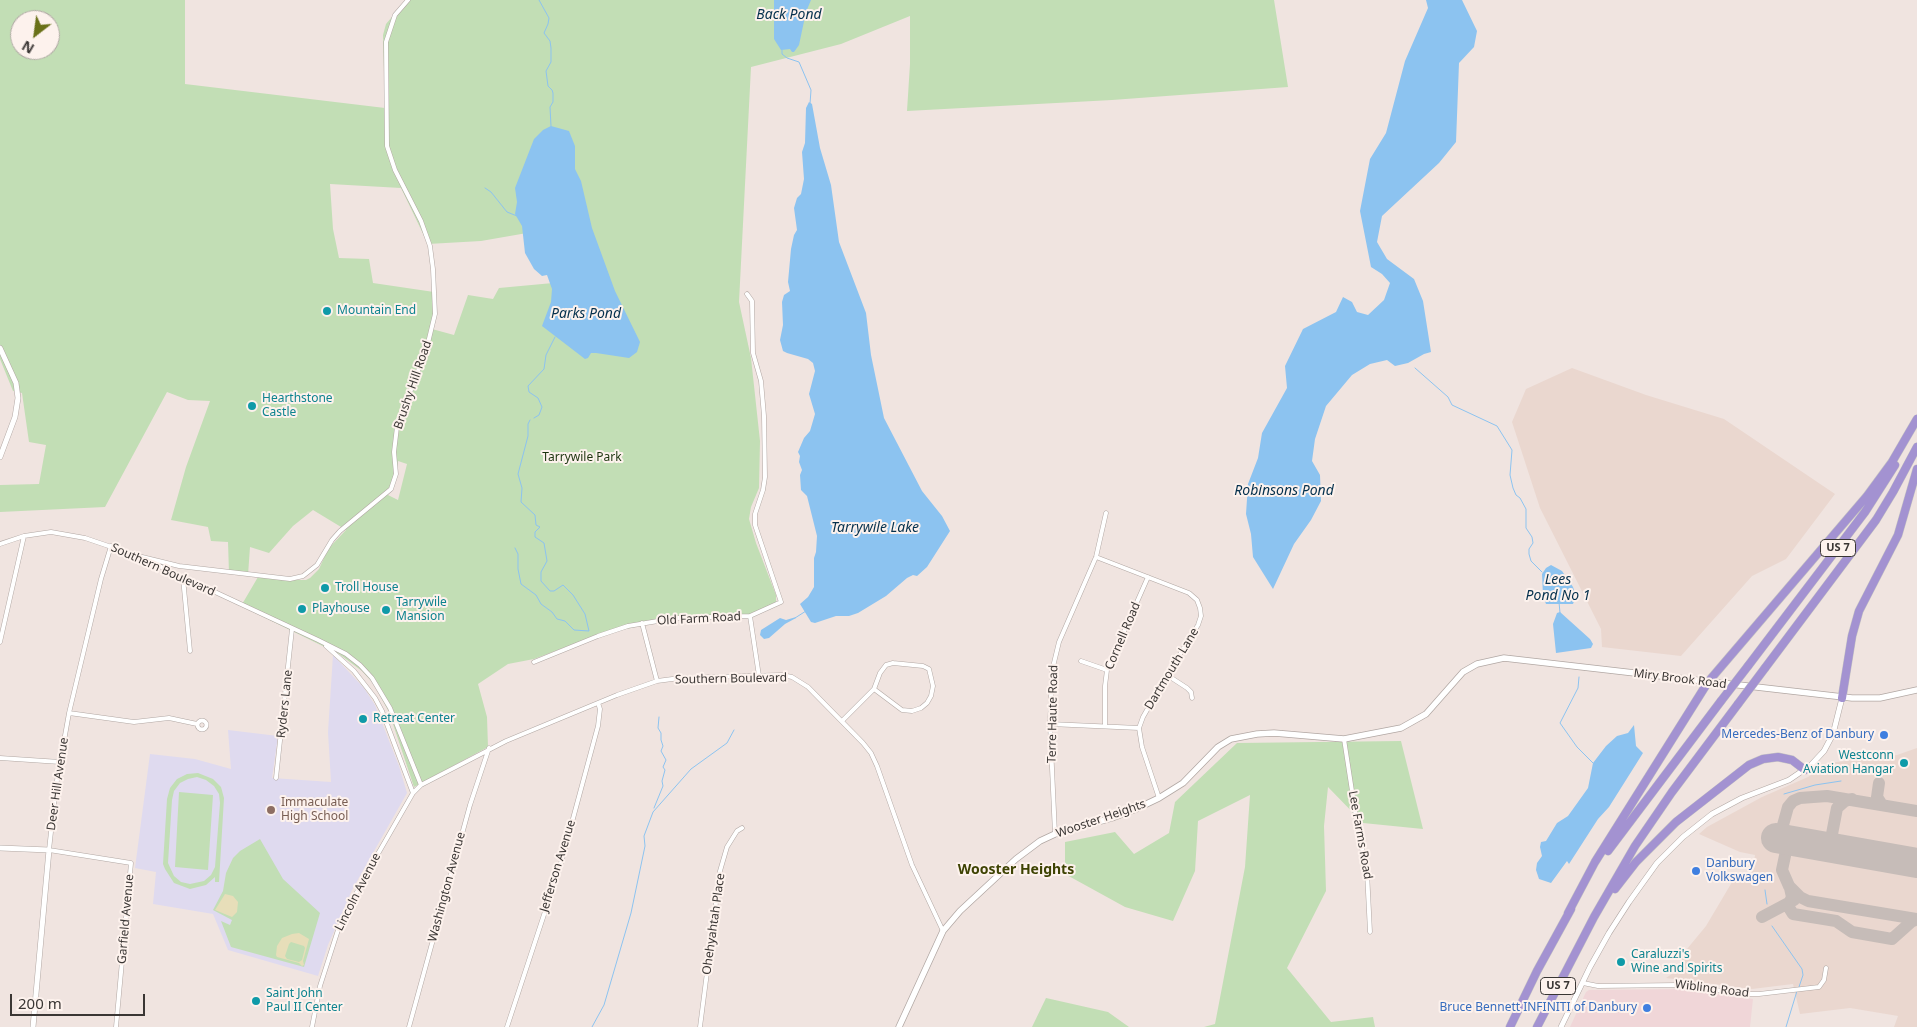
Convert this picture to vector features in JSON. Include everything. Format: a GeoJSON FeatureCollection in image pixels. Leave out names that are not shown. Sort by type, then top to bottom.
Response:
{"type":"FeatureCollection","features":[{"type":"Feature","properties":{"kind":"highway"},"geometry":{"type":"LineString","coordinates":[[1568,913],[1595,862],[1708,682],[1867,496],[1892,462],[1917,419]]}},
{"type":"Feature","properties":{"kind":"highway","name":"US 7"},"geometry":{"type":"LineString","coordinates":[[1510,1027],[1568,913],[1622,831],[1865,512],[1892,470],[1917,423]]}},
{"type":"Feature","properties":{"kind":"highway","name":"US 7"},"geometry":{"type":"LineString","coordinates":[[1537,1027],[1610,888],[1644,832],[1871,527],[1894,492],[1917,447]]}},
{"type":"Feature","properties":{"kind":"highway"},"geometry":{"type":"LineString","coordinates":[[1842,698],[1850,642],[1859,611],[1898,535],[1917,469]]}},
{"type":"Feature","properties":{"kind":"highway"},"geometry":{"type":"LineString","coordinates":[[1579,946],[1628,871],[1667,831],[1705,798],[1749,765],[1763,759],[1786,758],[1798,764],[1804,770]]}},
{"type":"Feature","properties":{"kind":"highway"},"geometry":{"type":"LineString","coordinates":[[1506,1027],[1537,971]]}},
{"type":"Feature","properties":{"kind":"main road","name":"Miry Brook Road"},"geometry":{"type":"LineString","coordinates":[[1450,686],[1463,672],[1478,664],[1504,658],[1842,698],[1880,698],[1917,690]]}},
{"type":"Feature","properties":{"kind":"main road","name":"Wooster Heights"},"geometry":{"type":"LineString","coordinates":[[899,1027],[943,931],[960,911],[1016,859],[1040,841],[1055,834],[1120,815],[1159,798],[1184,783],[1218,747],[1231,739],[1257,734],[1274,734],[1344,739],[1401,728],[1426,714],[1438,703],[1450,686]]}},
{"type":"Feature","properties":{"kind":"street","name":"Brushy Hill Road"},"geometry":{"type":"LineString","coordinates":[[134,555],[179,566],[290,578],[303,576],[317,565],[332,540],[340,531],[392,489],[396,474],[394,452],[397,427],[427,347],[435,314],[433,269],[428,239],[395,170],[387,146],[386,42],[395,15],[408,0]]}},
{"type":"Feature","properties":{"kind":"street"},"geometry":{"type":"LineString","coordinates":[[747,294],[752,301],[753,353],[760,381],[764,416],[765,477],[755,514],[755,526],[780,602],[750,616],[759,676]]}},
{"type":"Feature","properties":{"kind":"street"},"geometry":{"type":"LineString","coordinates":[[0,348],[16,383],[18,398],[15,417],[0,457]]}},
{"type":"Feature","properties":{"kind":"street","name":"Terre Haute Road"},"geometry":{"type":"LineString","coordinates":[[1055,834],[1050,724],[1054,656],[1096,557],[1106,513]]}},
{"type":"Feature","properties":{"kind":"street","name":"Southern Boulevard"},"geometry":{"type":"LineString","coordinates":[[0,544],[24,536],[51,532],[111,546],[346,654],[372,678],[390,708],[421,785]]}},
{"type":"Feature","properties":{"kind":"street"},"geometry":{"type":"LineString","coordinates":[[0,642],[24,536]]}},
{"type":"Feature","properties":{"kind":"street","name":"Deer Hill Avenue"},"geometry":{"type":"LineString","coordinates":[[34,1027],[49,850],[60,762],[69,713],[100,579],[111,546]]}},
{"type":"Feature","properties":{"kind":"street","name":"Dartmouth Lane"},"geometry":{"type":"LineString","coordinates":[[1096,557],[1189,593],[1197,600],[1200,608],[1201,616],[1198,624],[1143,717],[1139,728]]}},
{"type":"Feature","properties":{"kind":"street","name":"Cornell Road"},"geometry":{"type":"LineString","coordinates":[[1105,726],[1107,670],[1148,577]]}},
{"type":"Feature","properties":{"kind":"street"},"geometry":{"type":"LineString","coordinates":[[183,578],[190,651]]}},
{"type":"Feature","properties":{"kind":"street","name":"Old Farm Road"},"geometry":{"type":"LineString","coordinates":[[534,662],[614,630],[642,623],[676,618],[750,616]]}},
{"type":"Feature","properties":{"kind":"street"},"geometry":{"type":"LineString","coordinates":[[642,623],[657,681]]}},
{"type":"Feature","properties":{"kind":"street","name":"Ryders Lane"},"geometry":{"type":"LineString","coordinates":[[276,778],[292,629]]}},
{"type":"Feature","properties":{"kind":"street","name":"Southern Boulevard"},"geometry":{"type":"LineString","coordinates":[[318,640],[341,658],[366,683],[382,711],[413,793],[421,785],[432,781],[489,748],[637,687],[657,681],[680,678],[782,675],[792,677],[801,682],[842,721],[863,743],[877,766],[909,858],[943,931]]}},
{"type":"Feature","properties":{"kind":"street"},"geometry":{"type":"LineString","coordinates":[[1081,661],[1107,670]]}},
{"type":"Feature","properties":{"kind":"street"},"geometry":{"type":"LineString","coordinates":[[842,721],[874,688],[880,673],[886,666],[892,663],[923,666],[929,669],[933,686],[927,703],[921,708],[912,711],[902,710],[897,707],[874,688]]}},
{"type":"Feature","properties":{"kind":"street"},"geometry":{"type":"LineString","coordinates":[[1167,675],[1187,688],[1192,698]]}},
{"type":"Feature","properties":{"kind":"street"},"geometry":{"type":"LineString","coordinates":[[1561,1027],[1603,944],[1629,902],[1658,863],[1683,836],[1722,808],[1789,780],[1818,759],[1829,743],[1836,727],[1842,698]]}},
{"type":"Feature","properties":{"kind":"street","name":"Jefferson Avenue"},"geometry":{"type":"LineString","coordinates":[[507,1027],[560,863],[598,726],[600,709],[598,703]]}},
{"type":"Feature","properties":{"kind":"street"},"geometry":{"type":"LineString","coordinates":[[69,713],[134,722],[169,718],[197,724]]}},
{"type":"Feature","properties":{"kind":"street"},"geometry":{"type":"LineString","coordinates":[[1050,724],[1139,728],[1142,747],[1159,798]]}},
{"type":"Feature","properties":{"kind":"street","name":"Lee Farms Road"},"geometry":{"type":"LineString","coordinates":[[1344,739],[1358,830],[1367,872],[1370,932]]}},
{"type":"Feature","properties":{"kind":"street","name":"Washington Avenue"},"geometry":{"type":"LineString","coordinates":[[409,1027],[470,805],[489,748]]}},
{"type":"Feature","properties":{"kind":"street"},"geometry":{"type":"LineString","coordinates":[[0,758],[60,762]]}},
{"type":"Feature","properties":{"kind":"street","name":"Lincoln Avenue"},"geometry":{"type":"LineString","coordinates":[[312,1027],[325,968],[338,930],[364,878],[413,793]]}},
{"type":"Feature","properties":{"kind":"street","name":"Ohehyahtah Place"},"geometry":{"type":"LineString","coordinates":[[700,1027],[720,871],[732,836],[742,828]]}},
{"type":"Feature","properties":{"kind":"street"},"geometry":{"type":"LineString","coordinates":[[0,848],[49,850]]}},
{"type":"Feature","properties":{"kind":"street","name":"Garfield Avenue"},"geometry":{"type":"LineString","coordinates":[[49,850],[130,863],[116,1027]]}},
{"type":"Feature","properties":{"kind":"street","name":"Wibling Road"},"geometry":{"type":"LineString","coordinates":[[1583,983],[1598,986],[1678,985],[1752,994],[1804,990],[1821,986],[1826,968]]}},
{"type":"Feature","properties":{"kind":"shaded area"},"geometry":{"type":"Polygon","coordinates":[[[1572,368],[1646,395],[1724,419],[1835,494],[1786,559],[1752,576],[1681,656],[1602,647],[1601,629],[1540,508],[1512,422],[1526,389],[1572,368]]]}},
{"type":"Feature","properties":{"kind":"shaded area","name":"Immaculate High School"},"geometry":{"type":"Polygon","coordinates":[[[333,655],[364,688],[375,705],[399,766],[407,793],[352,890],[328,945],[318,976],[228,950],[213,914],[153,904],[156,872],[135,868],[150,754],[195,759],[231,769],[228,730],[278,736],[272,778],[331,782],[328,732],[333,655]]]}},
{"type":"Feature","properties":{"kind":"shaded area"},"geometry":{"type":"Polygon","coordinates":[[[1917,748],[1917,1027],[1894,1027],[1898,1016],[1850,1008],[1800,1014],[1793,984],[1752,989],[1666,978],[1676,971],[1687,949],[1706,926],[1738,872],[1752,874],[1755,855],[1740,852],[1699,834],[1707,827],[1762,797],[1808,777],[1828,763],[1897,755],[1917,748]]]}},
{"type":"Feature","properties":{"kind":"shaded area"},"geometry":{"type":"Polygon","coordinates":[[[1680,989],[1753,999],[1750,1027],[1570,1027],[1586,992],[1589,990],[1680,989]]]}},
{"type":"Feature","properties":{"kind":"green space","name":"Tarrywile Park"},"geometry":{"type":"Polygon","coordinates":[[[0,0],[185,0],[185,84],[385,108],[383,35],[386,24],[406,0],[1274,0],[1288,87],[1112,100],[907,111],[910,64],[910,16],[841,44],[751,67],[739,302],[751,358],[760,441],[759,488],[751,507],[749,519],[776,595],[776,603],[748,617],[729,615],[697,616],[595,636],[534,659],[508,664],[478,684],[487,717],[488,747],[414,787],[389,712],[373,683],[362,671],[339,654],[241,606],[258,577],[292,580],[306,580],[310,578],[319,569],[328,549],[346,530],[313,510],[293,526],[269,553],[250,547],[248,575],[229,573],[228,542],[211,541],[208,527],[171,520],[186,467],[210,401],[188,400],[167,392],[105,507],[0,512],[0,485],[39,484],[46,445],[29,442],[22,393],[13,391],[0,359],[0,0]],[[330,184],[333,229],[339,258],[369,259],[373,283],[434,292],[435,303],[432,329],[454,335],[468,295],[493,299],[499,288],[553,283],[527,233],[481,241],[428,244],[401,188],[330,184]],[[398,461],[396,476],[388,495],[398,500],[407,464],[398,461]]]}},
{"type":"Feature","properties":{"kind":"green space"},"geometry":{"type":"Polygon","coordinates":[[[1401,741],[1423,829],[1363,823],[1328,787],[1324,826],[1326,891],[1287,968],[1331,1022],[1373,1017],[1375,1027],[1204,1027],[1215,1024],[1245,867],[1250,795],[1198,821],[1195,871],[1173,921],[1125,907],[1065,874],[1065,842],[1115,832],[1134,854],[1169,833],[1175,802],[1237,743],[1401,741]]]}},
{"type":"Feature","properties":{"kind":"green space"},"geometry":{"type":"Polygon","coordinates":[[[198,773],[213,779],[221,787],[224,798],[219,882],[215,882],[215,877],[206,885],[190,889],[174,883],[163,864],[167,799],[170,788],[177,779],[187,774],[198,773]],[[197,777],[180,783],[174,791],[172,800],[168,863],[174,876],[181,882],[190,884],[204,881],[211,875],[215,867],[220,803],[219,794],[214,786],[206,780],[197,777]]]}},
{"type":"Feature","properties":{"kind":"green space"},"geometry":{"type":"Polygon","coordinates":[[[179,792],[213,795],[208,870],[175,867],[179,792]]]}},
{"type":"Feature","properties":{"kind":"green space"},"geometry":{"type":"Polygon","coordinates":[[[260,839],[283,879],[320,913],[304,967],[231,947],[221,921],[230,925],[232,920],[213,910],[223,891],[226,873],[233,858],[240,851],[260,839]]]}},
{"type":"Feature","properties":{"kind":"green space"},"geometry":{"type":"Polygon","coordinates":[[[1046,998],[1108,1012],[1129,1027],[1032,1027],[1046,998]]]}},
{"type":"Feature","properties":{"kind":"sand"},"geometry":{"type":"Polygon","coordinates":[[[225,894],[233,896],[238,902],[237,912],[232,917],[215,910],[225,894]]]}},
{"type":"Feature","properties":{"kind":"sand"},"geometry":{"type":"Polygon","coordinates":[[[299,933],[309,939],[303,961],[304,965],[302,966],[299,963],[277,957],[276,955],[277,946],[282,938],[299,933]],[[291,942],[285,956],[287,959],[299,962],[302,960],[304,946],[291,942]]]}},
{"type":"Feature","properties":{"kind":"water","name":"Back Pond"},"geometry":{"type":"Polygon","coordinates":[[[774,0],[811,0],[806,12],[799,45],[794,52],[790,49],[781,50],[774,39],[774,0]]]}},
{"type":"Feature","properties":{"kind":"water","name":"Robinsons Pond"},"geometry":{"type":"Polygon","coordinates":[[[1426,0],[1462,0],[1477,31],[1474,47],[1459,63],[1456,142],[1439,163],[1382,216],[1377,242],[1387,259],[1414,279],[1423,301],[1431,352],[1408,363],[1395,366],[1387,360],[1370,364],[1352,375],[1326,406],[1315,439],[1312,461],[1320,475],[1321,501],[1311,520],[1294,544],[1273,589],[1253,557],[1251,534],[1246,514],[1248,484],[1258,458],[1262,433],[1287,388],[1285,366],[1303,329],[1336,312],[1343,297],[1352,302],[1357,312],[1368,315],[1384,300],[1390,283],[1382,274],[1371,267],[1360,211],[1370,159],[1386,133],[1405,61],[1428,8],[1426,0]]]}},
{"type":"Feature","properties":{"kind":"water","name":"Tarrywile Lake"},"geometry":{"type":"Polygon","coordinates":[[[809,102],[812,104],[820,148],[831,185],[839,242],[866,313],[871,355],[884,418],[922,491],[942,516],[950,531],[927,567],[917,576],[913,575],[907,578],[886,596],[858,613],[849,616],[836,616],[815,623],[811,622],[800,604],[808,597],[814,587],[814,558],[817,536],[807,496],[801,490],[800,475],[802,470],[798,452],[804,438],[810,431],[815,414],[809,394],[815,371],[813,363],[808,359],[783,351],[780,340],[783,325],[782,302],[784,295],[790,291],[788,282],[791,249],[797,230],[794,208],[797,198],[801,194],[804,179],[802,152],[805,143],[806,108],[809,102]]]}},
{"type":"Feature","properties":{"kind":"water","name":"Parks Pond"},"geometry":{"type":"Polygon","coordinates":[[[551,126],[569,131],[575,146],[575,169],[581,181],[592,228],[615,291],[640,342],[637,352],[629,358],[591,353],[585,359],[542,326],[551,302],[552,289],[547,275],[542,276],[534,269],[525,253],[522,226],[515,214],[517,202],[515,188],[534,139],[543,130],[551,126]]]}},
{"type":"Feature","properties":{"kind":"water","name":"Lees Pond No 1"},"geometry":{"type":"Polygon","coordinates":[[[1551,565],[1562,571],[1573,587],[1576,596],[1573,604],[1546,604],[1543,596],[1542,574],[1551,565]]]}},
{"type":"Feature","properties":{"kind":"water"},"geometry":{"type":"Polygon","coordinates":[[[1560,612],[1590,639],[1593,644],[1591,648],[1556,653],[1553,624],[1557,613],[1560,612]]]}},
{"type":"Feature","properties":{"kind":"water"},"geometry":{"type":"Polygon","coordinates":[[[796,617],[769,638],[764,639],[760,635],[761,630],[780,618],[786,620],[796,617]]]}},
{"type":"Feature","properties":{"kind":"water"},"geometry":{"type":"Polygon","coordinates":[[[1634,725],[1636,746],[1643,753],[1609,807],[1598,819],[1569,864],[1567,861],[1551,883],[1539,879],[1536,870],[1537,863],[1542,856],[1541,842],[1546,841],[1557,823],[1568,816],[1588,788],[1593,763],[1606,746],[1617,736],[1628,733],[1634,725]]]}},
{"type":"Feature","properties":{"kind":"waterway"},"geometry":{"type":"LineString","coordinates":[[539,0],[549,18],[544,33],[550,41],[551,48],[551,62],[546,71],[548,86],[553,93],[553,102],[550,107],[551,126]]}},
{"type":"Feature","properties":{"kind":"waterway"},"geometry":{"type":"LineString","coordinates":[[782,50],[782,54],[787,58],[799,62],[811,90],[810,104]]}},
{"type":"Feature","properties":{"kind":"waterway"},"geometry":{"type":"LineString","coordinates":[[485,188],[491,192],[507,212],[517,216]]}},
{"type":"Feature","properties":{"kind":"waterway"},"geometry":{"type":"LineString","coordinates":[[534,418],[539,415],[542,407],[538,398],[529,392],[528,386],[544,369],[546,355],[555,337]]}},
{"type":"Feature","properties":{"kind":"waterway"},"geometry":{"type":"LineString","coordinates":[[1415,368],[1448,397],[1452,405],[1497,426],[1512,450],[1510,475],[1516,495],[1520,498],[1526,509],[1526,528],[1532,537],[1533,543],[1529,549],[1529,554],[1531,561],[1542,572]]}},
{"type":"Feature","properties":{"kind":"waterway"},"geometry":{"type":"LineString","coordinates":[[515,548],[518,554],[521,584],[536,595],[541,604],[552,612],[557,619],[565,621],[574,630],[589,631],[585,614],[573,595],[563,585],[554,591],[550,591],[541,581],[541,572],[547,561],[544,543],[535,537],[535,532],[540,527],[536,525],[535,515],[521,502],[522,488],[518,474],[528,436],[530,420]]}},
{"type":"Feature","properties":{"kind":"waterway"},"geometry":{"type":"LineString","coordinates":[[1559,602],[1560,613]]}},
{"type":"Feature","properties":{"kind":"waterway"},"geometry":{"type":"LineString","coordinates":[[795,618],[806,611]]}},
{"type":"Feature","properties":{"kind":"waterway"},"geometry":{"type":"LineString","coordinates":[[1579,677],[1578,688],[1560,723],[1577,747],[1593,763]]}},
{"type":"Feature","properties":{"kind":"waterway"},"geometry":{"type":"LineString","coordinates":[[654,808],[663,786],[662,781],[665,770],[663,767],[666,760],[661,751],[663,746],[661,733],[658,728],[659,717]]}},
{"type":"Feature","properties":{"kind":"waterway"},"geometry":{"type":"LineString","coordinates":[[592,1027],[604,1005],[631,913],[645,846],[644,836],[653,812],[691,769],[727,743],[734,730]]}},
{"type":"Feature","properties":{"kind":"waterway"},"geometry":{"type":"LineString","coordinates":[[1784,794],[1815,785],[1841,781]]}},
{"type":"Feature","properties":{"kind":"waterway"},"geometry":{"type":"LineString","coordinates":[[1765,890],[1767,904]]}},
{"type":"Feature","properties":{"kind":"waterway"},"geometry":{"type":"LineString","coordinates":[[1772,926],[1802,969],[1803,975],[1799,987]]}},
{"type":"Feature","properties":{"kind":"waterway"},"geometry":{"type":"LineString","coordinates":[[1786,1027],[1797,991]]}},
{"type":"Feature","properties":{"kind":"taxiway"},"geometry":{"type":"LineString","coordinates":[[1879,783],[1877,797],[1882,805]]}},
{"type":"Feature","properties":{"kind":"taxiway"},"geometry":{"type":"LineString","coordinates":[[1794,842],[1786,835],[1783,825],[1788,807],[1793,801],[1800,798],[1827,796],[1917,811]]}},
{"type":"Feature","properties":{"kind":"taxiway"},"geometry":{"type":"LineString","coordinates":[[1848,851],[1839,847],[1832,834],[1837,808],[1845,801],[1852,799]]}},
{"type":"Feature","properties":{"kind":"taxiway"},"geometry":{"type":"LineString","coordinates":[[1797,842],[1786,851],[1782,870],[1789,886],[1800,897],[1808,901],[1917,919]]}},
{"type":"Feature","properties":{"kind":"taxiway"},"geometry":{"type":"LineString","coordinates":[[1790,888],[1792,897],[1788,906],[1793,914],[1836,921],[1852,932],[1892,939],[1917,919]]}},
{"type":"Feature","properties":{"kind":"taxiway"},"geometry":{"type":"LineString","coordinates":[[1762,917],[1794,900]]}},
{"type":"Feature","properties":{"kind":"runway"},"geometry":{"type":"LineString","coordinates":[[1776,838],[1917,863]]}},
{"type":"Feature","properties":{"kind":"place","name":"Mountain End"},"geometry":{"type":"Point","coordinates":[327,311]}},
{"type":"Feature","properties":{"kind":"place","name":"Hearthstone Castle"},"geometry":{"type":"Point","coordinates":[252,406]}},
{"type":"Feature","properties":{"kind":"place","name":"Troll House"},"geometry":{"type":"Point","coordinates":[325,588]}},
{"type":"Feature","properties":{"kind":"place","name":"Playhouse"},"geometry":{"type":"Point","coordinates":[302,609]}},
{"type":"Feature","properties":{"kind":"place","name":"Tarrywile Mansion"},"geometry":{"type":"Point","coordinates":[386,610]}},
{"type":"Feature","properties":{"kind":"place","name":"Retreat Center"},"geometry":{"type":"Point","coordinates":[363,719]}},
{"type":"Feature","properties":{"kind":"place","name":"Mercedes-Benz of Danbury"},"geometry":{"type":"Point","coordinates":[1884,735]}},
{"type":"Feature","properties":{"kind":"place","name":"Westconn Aviation Hangar"},"geometry":{"type":"Point","coordinates":[1904,763]}},
{"type":"Feature","properties":{"kind":"place","name":"Immaculate High School"},"geometry":{"type":"Point","coordinates":[271,810]}},
{"type":"Feature","properties":{"kind":"place","name":"Danbury Volkswagen"},"geometry":{"type":"Point","coordinates":[1696,871]}},
{"type":"Feature","properties":{"kind":"place","name":"Caraluzzi's Wine and Spirits"},"geometry":{"type":"Point","coordinates":[1621,962]}},
{"type":"Feature","properties":{"kind":"place","name":"Saint John Paul II Center"},"geometry":{"type":"Point","coordinates":[256,1001]}},
{"type":"Feature","properties":{"kind":"place","name":"Bruce Bennett INFINITI of Danbury"},"geometry":{"type":"Point","coordinates":[1647,1008]}},
{"type":"Feature","properties":{"kind":"district","name":"Wooster Heights"},"geometry":{"type":"Point","coordinates":[1016,870]}}]}
